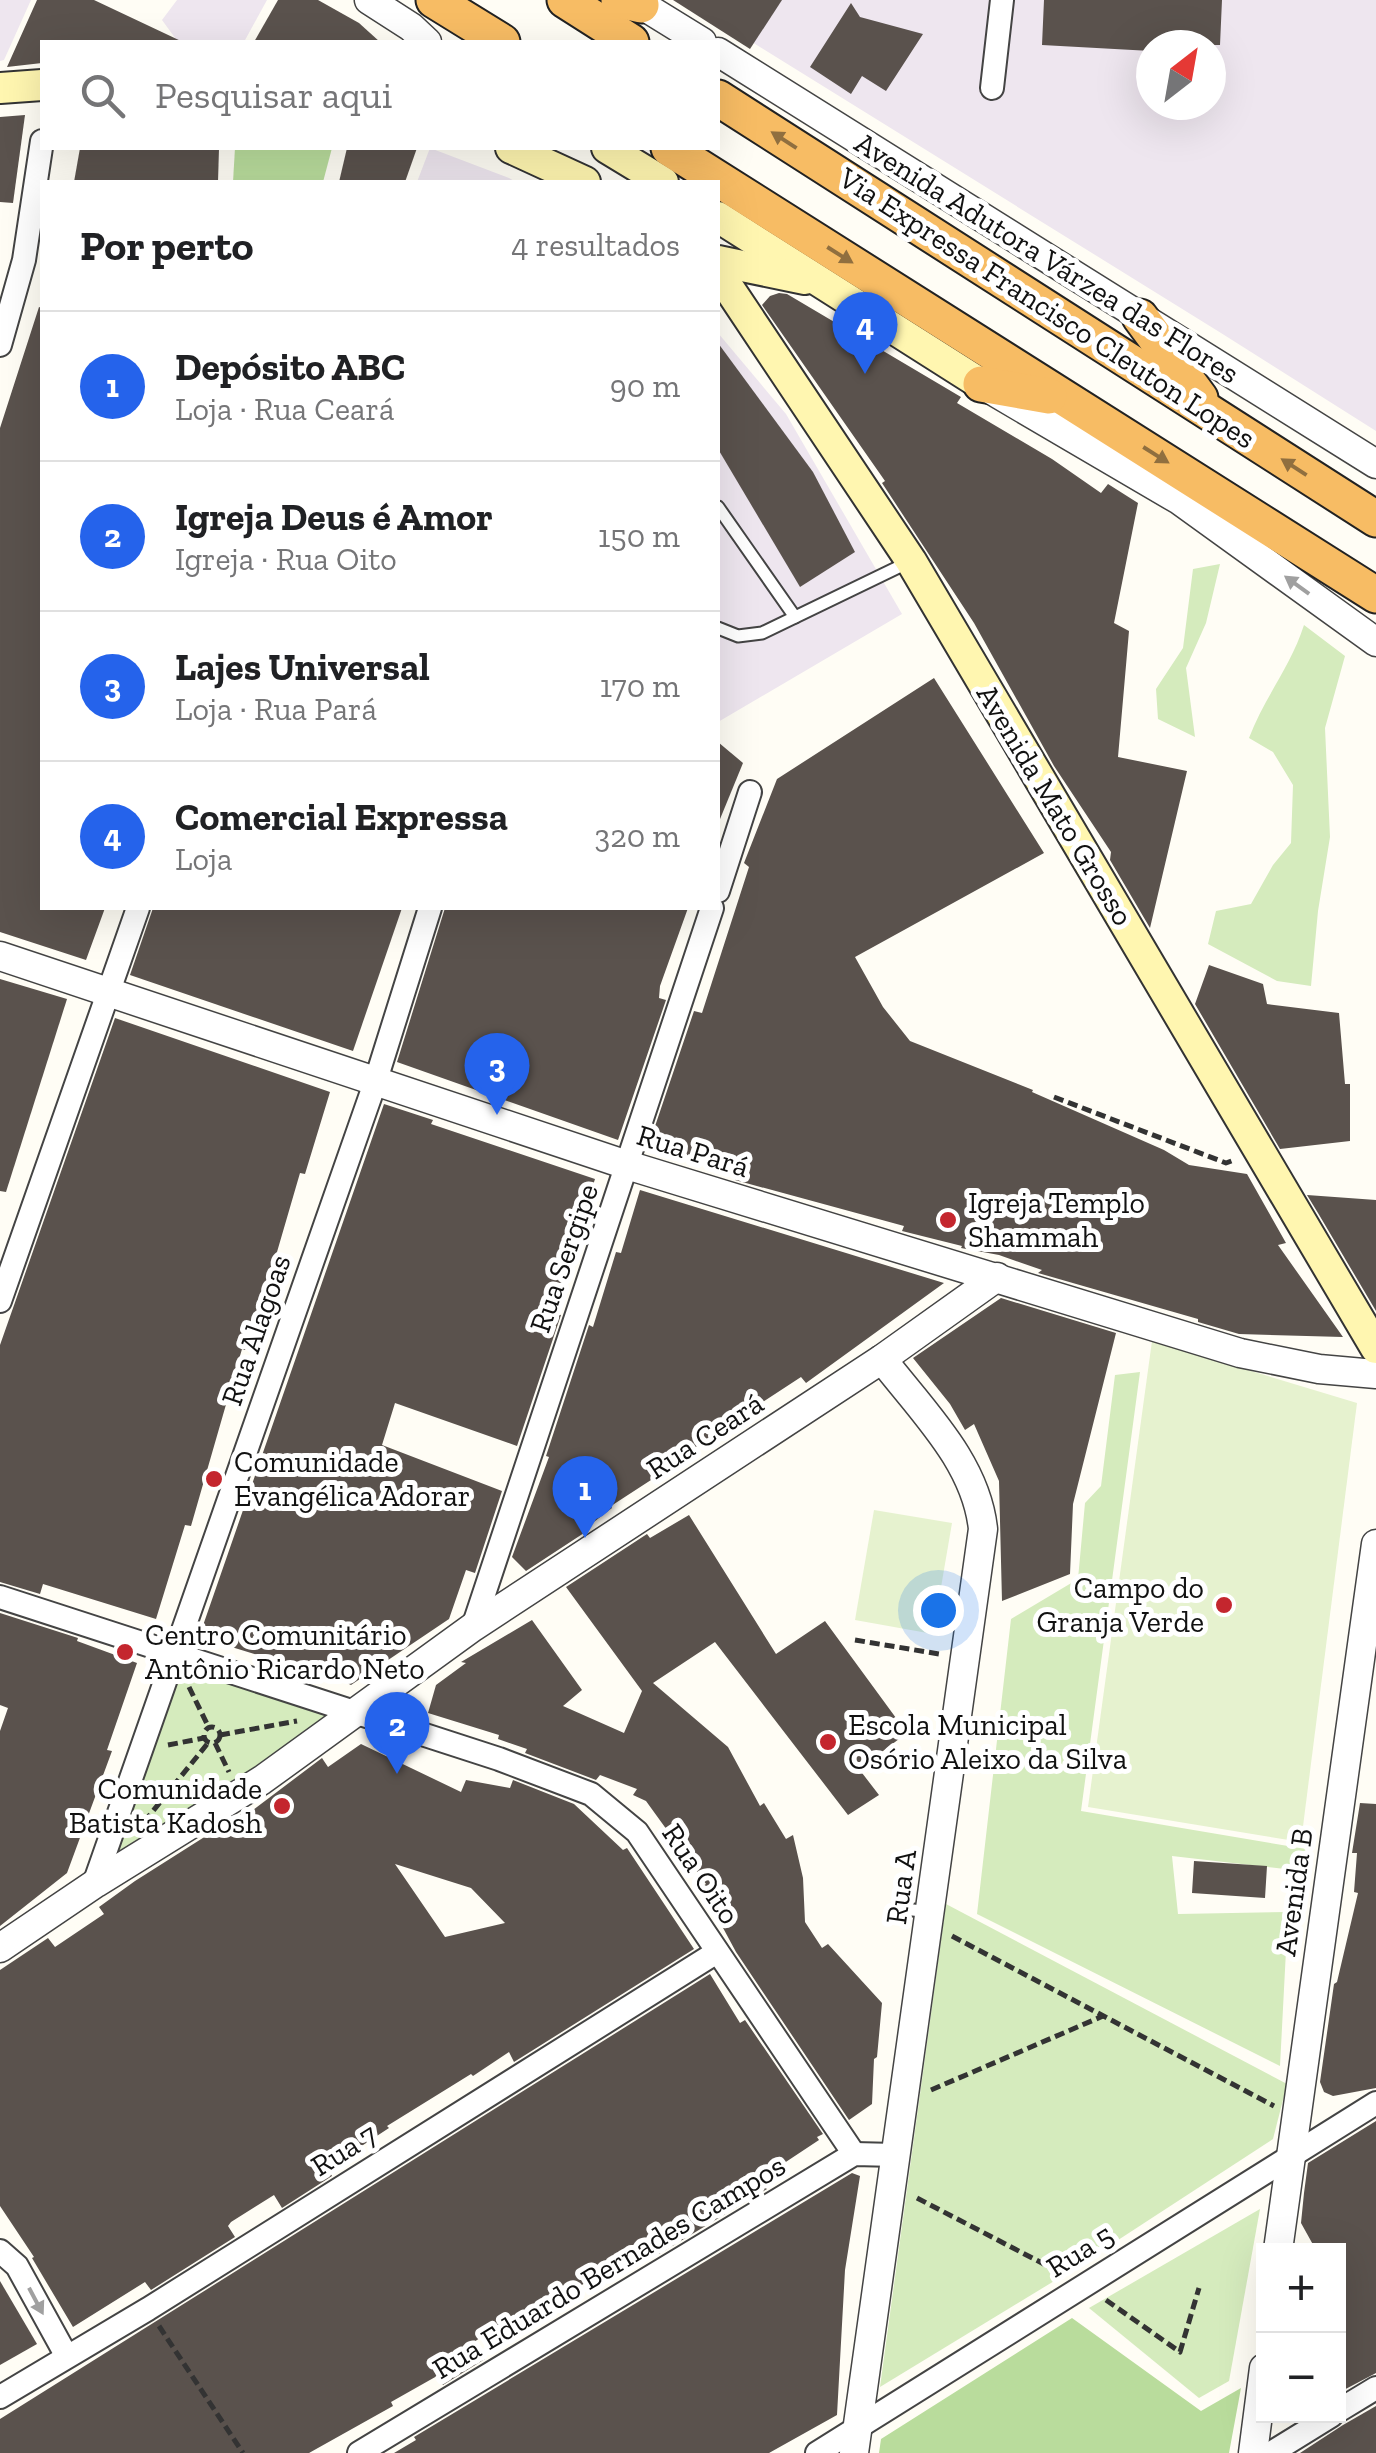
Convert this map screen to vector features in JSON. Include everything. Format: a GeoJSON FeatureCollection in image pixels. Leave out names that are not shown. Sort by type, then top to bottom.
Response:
{"type":"FeatureCollection","features":[{"type":"Feature","properties":{"kind":"highway"},"geometry":{"type":"LineString","coordinates":[[434,0],[499,40]]}},
{"type":"Feature","properties":{"kind":"highway"},"geometry":{"type":"LineString","coordinates":[[565,0],[628,40]]}},
{"type":"Feature","properties":{"kind":"highway","name":"Via Expressa Francisco Cleuton Lopes"},"geometry":{"type":"LineString","coordinates":[[720,99],[1376,520]]}},
{"type":"Feature","properties":{"kind":"highway"},"geometry":{"type":"LineString","coordinates":[[720,205],[1074,403],[1376,595]]}},
{"type":"Feature","properties":{"kind":"highway"},"geometry":{"type":"LineString","coordinates":[[1140,317],[1213,414]]}},
{"type":"Feature","properties":{"kind":"highway"},"geometry":{"type":"LineString","coordinates":[[981,384],[1018,388],[1074,403]]}},
{"type":"Feature","properties":{"kind":"main road"},"geometry":{"type":"LineString","coordinates":[[0,88],[40,85]]}},
{"type":"Feature","properties":{"kind":"main road"},"geometry":{"type":"LineString","coordinates":[[521,150],[581,180]]}},
{"type":"Feature","properties":{"kind":"main road"},"geometry":{"type":"LineString","coordinates":[[611,150],[660,172]]}},
{"type":"Feature","properties":{"kind":"main road"},"geometry":{"type":"LineString","coordinates":[[720,217],[981,384]]}},
{"type":"Feature","properties":{"kind":"main road"},"geometry":{"type":"LineString","coordinates":[[720,261],[822,282]]}},
{"type":"Feature","properties":{"kind":"main road"},"geometry":{"type":"LineString","coordinates":[[751,322],[760,293],[780,274]]}},
{"type":"Feature","properties":{"kind":"main road","name":"Avenida Mato Grosso"},"geometry":{"type":"LineString","coordinates":[[720,275],[911,562],[1376,1348]]}},
{"type":"Feature","properties":{"kind":"street"},"geometry":{"type":"LineString","coordinates":[[369,0],[411,26],[425,40]]}},
{"type":"Feature","properties":{"kind":"street"},"geometry":{"type":"LineString","coordinates":[[992,88],[1002,0]]}},
{"type":"Feature","properties":{"kind":"street"},"geometry":{"type":"LineString","coordinates":[[634,1],[699,40]]}},
{"type":"Feature","properties":{"kind":"street","name":"Avenida Adutora Várzea das Flores"},"geometry":{"type":"LineString","coordinates":[[720,53],[1376,464]]}},
{"type":"Feature","properties":{"kind":"street"},"geometry":{"type":"LineString","coordinates":[[0,344],[24,260],[41,150]]}},
{"type":"Feature","properties":{"kind":"street"},"geometry":{"type":"LineString","coordinates":[[981,384],[1179,500],[1376,642]]}},
{"type":"Feature","properties":{"kind":"street"},"geometry":{"type":"LineString","coordinates":[[720,885],[750,792]]}},
{"type":"Feature","properties":{"kind":"street"},"geometry":{"type":"LineString","coordinates":[[0,1301],[137,910]]}},
{"type":"Feature","properties":{"kind":"street","name":"Rua Alagoas"},"geometry":{"type":"LineString","coordinates":[[94,1884],[375,1082],[429,910]]}},
{"type":"Feature","properties":{"kind":"street","name":"Rua Sergipe"},"geometry":{"type":"LineString","coordinates":[[473,1626],[711,910]]}},
{"type":"Feature","properties":{"kind":"street","name":"Rua Pará"},"geometry":{"type":"LineString","coordinates":[[0,956],[627,1165],[1240,1353],[1319,1369],[1376,1374]]}},
{"type":"Feature","properties":{"kind":"street","name":"Rua Ceará"},"geometry":{"type":"LineString","coordinates":[[0,1948],[94,1884],[262,1780],[473,1626],[882,1359],[997,1277]]}},
{"type":"Feature","properties":{"kind":"street","name":"Rua A"},"geometry":{"type":"LineString","coordinates":[[856,2440],[982,1552],[981,1506],[961,1462],[882,1359]]}},
{"type":"Feature","properties":{"kind":"street","name":"Avenida B"},"geometry":{"type":"LineString","coordinates":[[1279,2243],[1376,1544]]}},
{"type":"Feature","properties":{"kind":"street","name":"Rua Oito"},"geometry":{"type":"LineString","coordinates":[[0,1597],[499,1759],[591,1794],[637,1832],[854,2154]]}},
{"type":"Feature","properties":{"kind":"street","name":"Rua 7"},"geometry":{"type":"LineString","coordinates":[[0,2396],[148,2309],[717,1952]]}},
{"type":"Feature","properties":{"kind":"street","name":"Rua 5"},"geometry":{"type":"LineString","coordinates":[[818,2453],[856,2440],[1083,2284],[1376,2103]]}},
{"type":"Feature","properties":{"kind":"street"},"geometry":{"type":"LineString","coordinates":[[854,2154],[896,2156]]}},
{"type":"Feature","properties":{"kind":"street","name":"Rua Eduardo Bernades Campos"},"geometry":{"type":"LineString","coordinates":[[359,2453],[854,2154]]}},
{"type":"Feature","properties":{"kind":"street"},"geometry":{"type":"LineString","coordinates":[[0,2251],[17,2266],[66,2355]]}},
{"type":"Feature","properties":{"kind":"street"},"geometry":{"type":"LineString","coordinates":[[1346,2406],[1376,2388]]}},
{"type":"Feature","properties":{"kind":"street"},"geometry":{"type":"LineString","coordinates":[[1253,2453],[1257,2423]]}},
{"type":"Feature","properties":{"kind":"street"},"geometry":{"type":"LineString","coordinates":[[1271,2453],[1320,2423]]}},
{"type":"Feature","properties":{"kind":"lane"},"geometry":{"type":"LineString","coordinates":[[720,510],[794,617]]}},
{"type":"Feature","properties":{"kind":"lane"},"geometry":{"type":"LineString","coordinates":[[720,629],[738,636],[762,634],[911,562]]}},
{"type":"Feature","properties":{"kind":"lane"},"geometry":{"type":"LineString","coordinates":[[896,1908],[930,1918]]}},
{"type":"Feature","properties":{"kind":"path"},"geometry":{"type":"LineString","coordinates":[[1054,1097],[1226,1163],[1261,1153]]}},
{"type":"Feature","properties":{"kind":"path"},"geometry":{"type":"LineString","coordinates":[[854,1640],[966,1658]]}},
{"type":"Feature","properties":{"kind":"path"},"geometry":{"type":"LineString","coordinates":[[188,1685],[209,1728],[209,1741],[230,1776]]}},
{"type":"Feature","properties":{"kind":"path"},"geometry":{"type":"LineString","coordinates":[[158,1746],[209,1741],[307,1720]]}},
{"type":"Feature","properties":{"kind":"path"},"geometry":{"type":"LineString","coordinates":[[209,1728],[216,1729],[220,1736]]}},
{"type":"Feature","properties":{"kind":"path"},"geometry":{"type":"LineString","coordinates":[[158,1822],[142,1828],[209,1741]]}},
{"type":"Feature","properties":{"kind":"path"},"geometry":{"type":"LineString","coordinates":[[930,1918],[1102,2016],[1294,2116]]}},
{"type":"Feature","properties":{"kind":"path"},"geometry":{"type":"LineString","coordinates":[[904,2101],[1102,2016]]}},
{"type":"Feature","properties":{"kind":"path"},"geometry":{"type":"LineString","coordinates":[[148,2309],[244,2453]]}},
{"type":"Feature","properties":{"kind":"shaded area"},"geometry":{"type":"Polygon","coordinates":[[[0,0],[31,0],[4,60],[0,61],[0,0]]]}},
{"type":"Feature","properties":{"kind":"shaded area"},"geometry":{"type":"Polygon","coordinates":[[[177,0],[267,0],[245,40],[177,40],[162,20],[177,0]]]}},
{"type":"Feature","properties":{"kind":"shaded area"},"geometry":{"type":"Polygon","coordinates":[[[684,0],[1376,0],[1376,431],[1221,333],[684,0]]]}},
{"type":"Feature","properties":{"kind":"shaded area"},"geometry":{"type":"Polygon","coordinates":[[[429,150],[435,150],[512,180],[418,180],[429,150]]]}},
{"type":"Feature","properties":{"kind":"shaded area"},"geometry":{"type":"Polygon","coordinates":[[[720,335],[786,414],[902,614],[720,721],[720,335]]]}},
{"type":"Feature","properties":{"kind":"green space"},"geometry":{"type":"Polygon","coordinates":[[[235,150],[331,150],[324,180],[233,180],[235,150]]]}},
{"type":"Feature","properties":{"kind":"green space"},"geometry":{"type":"Polygon","coordinates":[[[1220,564],[1206,623],[1186,668],[1195,737],[1158,719],[1156,689],[1183,648],[1193,569],[1220,564]]]}},
{"type":"Feature","properties":{"kind":"green space"},"geometry":{"type":"Polygon","coordinates":[[[1304,625],[1345,656],[1325,728],[1330,837],[1311,986],[1277,981],[1208,944],[1216,911],[1251,904],[1291,843],[1293,785],[1273,752],[1249,738],[1304,625]]]}},
{"type":"Feature","properties":{"kind":"green space","name":"Campo do Granja Verde"},"geometry":{"type":"Polygon","coordinates":[[[1152,1341],[1357,1403],[1301,1842],[1088,1807],[1152,1341]]]}},
{"type":"Feature","properties":{"kind":"green space"},"geometry":{"type":"Polygon","coordinates":[[[1140,1372],[1081,1811],[1306,1849],[1302,1871],[1172,1856],[1178,1914],[1288,1912],[1280,2066],[977,1914],[1011,1619],[1078,1579],[1085,1503],[1101,1486],[1115,1375],[1140,1372]]]}},
{"type":"Feature","properties":{"kind":"green space"},"geometry":{"type":"Polygon","coordinates":[[[874,1510],[952,1523],[933,1634],[855,1620],[874,1510]]]}},
{"type":"Feature","properties":{"kind":"green space"},"geometry":{"type":"Polygon","coordinates":[[[173,1653],[356,1714],[94,1884],[173,1653]]]}},
{"type":"Feature","properties":{"kind":"green space"},"geometry":{"type":"Polygon","coordinates":[[[946,1904],[1287,2084],[1273,2139],[1069,2272],[880,2387],[946,1904]]]}},
{"type":"Feature","properties":{"kind":"green space"},"geometry":{"type":"Polygon","coordinates":[[[1260,2209],[1229,2381],[1199,2398],[1089,2308],[1260,2209]]]}},
{"type":"Feature","properties":{"kind":"green space"},"geometry":{"type":"Polygon","coordinates":[[[1072,2318],[1201,2411],[1241,2388],[1229,2453],[879,2453],[881,2439],[1072,2318]]]}},
{"type":"Feature","properties":{"kind":"building"},"geometry":{"type":"Polygon","coordinates":[[[37,0],[94,0],[179,40],[40,40],[40,63],[7,67],[37,0]]]}},
{"type":"Feature","properties":{"kind":"building"},"geometry":{"type":"Polygon","coordinates":[[[278,0],[318,0],[359,23],[378,40],[255,40],[278,0]]]}},
{"type":"Feature","properties":{"kind":"building"},"geometry":{"type":"Polygon","coordinates":[[[673,0],[782,0],[750,49],[673,0]]]}},
{"type":"Feature","properties":{"kind":"building"},"geometry":{"type":"Polygon","coordinates":[[[1044,0],[1222,0],[1221,30],[1136,30],[1136,50],[1042,45],[1044,0]]]}},
{"type":"Feature","properties":{"kind":"building"},"geometry":{"type":"Polygon","coordinates":[[[851,3],[860,17],[923,34],[886,91],[862,76],[851,94],[810,67],[851,3]]]}},
{"type":"Feature","properties":{"kind":"building"},"geometry":{"type":"Polygon","coordinates":[[[25,115],[13,203],[0,202],[0,117],[25,115]]]}},
{"type":"Feature","properties":{"kind":"building"},"geometry":{"type":"Polygon","coordinates":[[[80,150],[219,150],[218,180],[74,180],[80,150]]]}},
{"type":"Feature","properties":{"kind":"building"},"geometry":{"type":"Polygon","coordinates":[[[347,150],[416,150],[406,180],[339,180],[347,150]]]}},
{"type":"Feature","properties":{"kind":"building"},"geometry":{"type":"Polygon","coordinates":[[[779,293],[787,294],[961,397],[957,403],[1101,493],[1108,484],[1138,503],[1114,623],[1129,631],[1118,757],[1187,771],[1150,928],[1110,860],[1111,852],[1054,766],[974,623],[882,483],[885,481],[762,305],[779,293]]]}},
{"type":"Feature","properties":{"kind":"building"},"geometry":{"type":"Polygon","coordinates":[[[39,307],[40,910],[104,910],[86,960],[0,932],[0,428],[39,307]]]}},
{"type":"Feature","properties":{"kind":"building"},"geometry":{"type":"Polygon","coordinates":[[[720,346],[813,472],[855,552],[800,587],[720,452],[720,346]]]}},
{"type":"Feature","properties":{"kind":"building"},"geometry":{"type":"Polygon","coordinates":[[[934,678],[1044,853],[855,957],[883,1007],[910,1041],[1033,1090],[1189,1165],[1247,1174],[1286,1243],[1278,1245],[1343,1337],[1239,1334],[1038,1273],[1042,1270],[999,1255],[961,1248],[902,1231],[904,1226],[735,1180],[738,1171],[649,1144],[694,1011],[702,1013],[749,867],[744,863],[777,779],[934,678]]]}},
{"type":"Feature","properties":{"kind":"building"},"geometry":{"type":"Polygon","coordinates":[[[720,744],[743,763],[720,819],[720,744]]]}},
{"type":"Feature","properties":{"kind":"building"},"geometry":{"type":"Polygon","coordinates":[[[152,910],[401,910],[353,1051],[130,975],[152,910]]]}},
{"type":"Feature","properties":{"kind":"building"},"geometry":{"type":"Polygon","coordinates":[[[444,910],[687,910],[660,986],[659,998],[666,1000],[618,1140],[397,1062],[444,910]]]}},
{"type":"Feature","properties":{"kind":"building"},"geometry":{"type":"Polygon","coordinates":[[[1209,965],[1263,984],[1267,1004],[1339,1013],[1345,1084],[1350,1084],[1350,1141],[1280,1149],[1195,1004],[1209,965]]]}},
{"type":"Feature","properties":{"kind":"building"},"geometry":{"type":"Polygon","coordinates":[[[0,979],[67,999],[6,1192],[0,1191],[0,979]]]}},
{"type":"Feature","properties":{"kind":"building"},"geometry":{"type":"Polygon","coordinates":[[[115,1018],[330,1092],[305,1174],[300,1173],[261,1307],[245,1350],[242,1349],[191,1526],[185,1525],[156,1619],[43,1584],[40,1594],[0,1582],[0,1345],[115,1018]]]}},
{"type":"Feature","properties":{"kind":"building"},"geometry":{"type":"Polygon","coordinates":[[[384,1104],[433,1120],[431,1124],[595,1179],[552,1312],[561,1315],[517,1446],[395,1403],[382,1445],[502,1491],[475,1573],[466,1570],[449,1619],[351,1685],[311,1666],[309,1671],[199,1637],[384,1104]]]}},
{"type":"Feature","properties":{"kind":"building"},"geometry":{"type":"Polygon","coordinates":[[[640,1190],[944,1283],[806,1383],[801,1377],[689,1451],[691,1454],[611,1506],[584,1533],[526,1571],[512,1557],[549,1457],[546,1456],[589,1325],[593,1327],[616,1252],[621,1253],[640,1190]]]}},
{"type":"Feature","properties":{"kind":"building"},"geometry":{"type":"Polygon","coordinates":[[[1307,1195],[1376,1200],[1376,1311],[1318,1213],[1307,1195]]]}},
{"type":"Feature","properties":{"kind":"building"},"geometry":{"type":"Polygon","coordinates":[[[1001,1298],[1116,1333],[1073,1504],[1070,1574],[1002,1601],[999,1481],[974,1424],[965,1430],[950,1404],[913,1358],[1001,1298]]]}},
{"type":"Feature","properties":{"kind":"building"},"geometry":{"type":"Polygon","coordinates":[[[689,1515],[776,1654],[825,1621],[907,1733],[859,1769],[879,1795],[848,1815],[715,1642],[653,1683],[728,1747],[760,1806],[764,1803],[786,1839],[793,1835],[803,1878],[805,1922],[822,1948],[828,1944],[882,2003],[872,2104],[849,2120],[736,1952],[701,1887],[706,1884],[646,1801],[633,1795],[637,1789],[600,1775],[596,1780],[525,1753],[527,1749],[498,1739],[499,1735],[428,1713],[436,1685],[466,1663],[461,1662],[532,1620],[582,1690],[563,1706],[624,1733],[642,1691],[566,1587],[647,1534],[650,1538],[689,1515]]]}},
{"type":"Feature","properties":{"kind":"building"},"geometry":{"type":"Polygon","coordinates":[[[0,1613],[78,1638],[77,1641],[137,1663],[107,1750],[112,1751],[67,1873],[0,1926],[0,1731],[8,1708],[0,1705],[0,1613]]]}},
{"type":"Feature","properties":{"kind":"building"},"geometry":{"type":"Polygon","coordinates":[[[361,1744],[461,1792],[466,1780],[510,1788],[513,1780],[574,1804],[623,1850],[627,1848],[694,1949],[514,2062],[509,2052],[471,2074],[387,2126],[328,2168],[332,2176],[282,2208],[274,2195],[231,2222],[228,2226],[235,2237],[151,2290],[145,2282],[73,2327],[0,2206],[0,1970],[48,1938],[55,1947],[104,1914],[99,1907],[135,1881],[247,1810],[249,1813],[322,1758],[328,1767],[361,1744]],[[395,1864],[445,1937],[505,1923],[471,1888],[395,1864]]]}},
{"type":"Feature","properties":{"kind":"building"},"geometry":{"type":"Polygon","coordinates":[[[1360,1803],[1376,1804],[1376,2088],[1333,2096],[1324,2092],[1320,2082],[1334,1984],[1358,1893],[1354,1892],[1357,1853],[1352,1853],[1360,1803]]]}},
{"type":"Feature","properties":{"kind":"building"},"geometry":{"type":"Polygon","coordinates":[[[1194,1861],[1267,1866],[1265,1898],[1192,1893],[1194,1861]]]}},
{"type":"Feature","properties":{"kind":"building"},"geometry":{"type":"Polygon","coordinates":[[[710,1974],[740,2023],[745,2020],[823,2134],[760,2179],[767,2189],[659,2254],[651,2241],[574,2290],[517,2320],[514,2315],[474,2342],[485,2359],[443,2385],[437,2376],[391,2402],[393,2406],[309,2453],[0,2453],[0,2419],[710,1974]]]}},
{"type":"Feature","properties":{"kind":"building"},"geometry":{"type":"Polygon","coordinates":[[[1376,2121],[1376,2373],[1346,2389],[1346,2243],[1312,2243],[1301,2223],[1308,2163],[1376,2121]]]}},
{"type":"Feature","properties":{"kind":"building"},"geometry":{"type":"Polygon","coordinates":[[[852,2173],[860,2176],[845,2270],[837,2415],[769,2453],[394,2453],[416,2440],[414,2437],[852,2173]]]}},
{"type":"Feature","properties":{"kind":"building"},"geometry":{"type":"Polygon","coordinates":[[[0,2281],[37,2344],[0,2365],[0,2281]]]}},
{"type":"Feature","properties":{"kind":"building"},"geometry":{"type":"Polygon","coordinates":[[[1376,2406],[1376,2453],[1300,2453],[1343,2425],[1376,2406]]]}},
{"type":"Feature","properties":{"kind":"place","name":"Comercial Expressa"},"geometry":{"type":"Point","coordinates":[865,374]}},
{"type":"Feature","properties":{"kind":"place","name":"Lajes Universal"},"geometry":{"type":"Point","coordinates":[497,1115]}},
{"type":"Feature","properties":{"kind":"place","name":"Igreja Templo Shammah"},"geometry":{"type":"Point","coordinates":[948,1220]}},
{"type":"Feature","properties":{"kind":"place","name":"Comunidade Evangélica Adorar"},"geometry":{"type":"Point","coordinates":[214,1479]}},
{"type":"Feature","properties":{"kind":"place","name":"Depósito ABC"},"geometry":{"type":"Point","coordinates":[585,1538]}},
{"type":"Feature","properties":{"kind":"place","name":"Campo do Granja Verde"},"geometry":{"type":"Point","coordinates":[1224,1605]}},
{"type":"Feature","properties":{"kind":"place","name":"Centro Comunitário Antônio Ricardo Neto"},"geometry":{"type":"Point","coordinates":[125,1652]}},
{"type":"Feature","properties":{"kind":"place","name":"Escola Municipal Osório Aleixo da Silva"},"geometry":{"type":"Point","coordinates":[828,1742]}},
{"type":"Feature","properties":{"kind":"place","name":"Igreja Deus é Amor"},"geometry":{"type":"Point","coordinates":[397,1774]}},
{"type":"Feature","properties":{"kind":"place","name":"Comunidade Batista Kadosh"},"geometry":{"type":"Point","coordinates":[282,1806]}}]}
